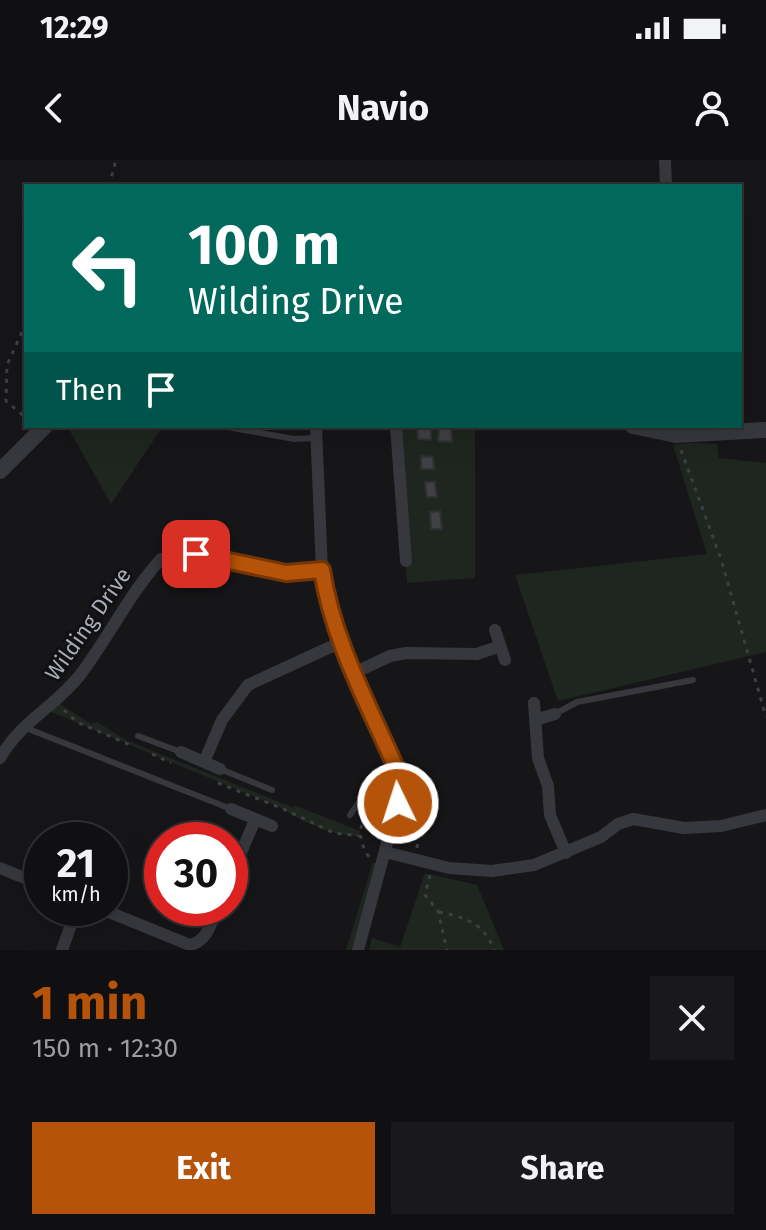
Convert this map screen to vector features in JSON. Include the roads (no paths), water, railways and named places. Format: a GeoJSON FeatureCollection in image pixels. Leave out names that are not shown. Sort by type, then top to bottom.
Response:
{"type":"FeatureCollection","features":[{"type":"Feature","properties":{"kind":"street"},"geometry":{"type":"LineString","coordinates":[[665,160],[666,184]]}},
{"type":"Feature","properties":{"kind":"street"},"geometry":{"type":"LineString","coordinates":[[0,471],[43,428]]}},
{"type":"Feature","properties":{"kind":"street"},"geometry":{"type":"LineString","coordinates":[[396,428],[406,561]]}},
{"type":"Feature","properties":{"kind":"street"},"geometry":{"type":"LineString","coordinates":[[645,428],[670,432],[766,430]]}},
{"type":"Feature","properties":{"kind":"street"},"geometry":{"type":"LineString","coordinates":[[316,432],[322,570],[327,604],[339,643],[403,784],[358,950]]}},
{"type":"Feature","properties":{"kind":"street","name":"Wilding Drive"},"geometry":{"type":"LineString","coordinates":[[0,758],[23,727],[61,697],[81,674],[141,581],[161,559],[196,554],[286,573],[322,570]]}},
{"type":"Feature","properties":{"kind":"street"},"geometry":{"type":"LineString","coordinates":[[495,630],[505,660]]}},
{"type":"Feature","properties":{"kind":"street"},"geometry":{"type":"LineString","coordinates":[[204,762],[222,720],[248,685],[339,643]]}},
{"type":"Feature","properties":{"kind":"street"},"geometry":{"type":"LineString","coordinates":[[354,673],[390,656],[406,653],[477,654],[500,646]]}},
{"type":"Feature","properties":{"kind":"street"},"geometry":{"type":"LineString","coordinates":[[534,703],[538,758],[548,786],[550,815],[566,853]]}},
{"type":"Feature","properties":{"kind":"street"},"geometry":{"type":"LineString","coordinates":[[535,720],[555,714]]}},
{"type":"Feature","properties":{"kind":"street"},"geometry":{"type":"LineString","coordinates":[[181,752],[220,769]]}},
{"type":"Feature","properties":{"kind":"street"},"geometry":{"type":"LineString","coordinates":[[231,809],[272,826]]}},
{"type":"Feature","properties":{"kind":"street"},"geometry":{"type":"LineString","coordinates":[[385,852],[434,864],[492,871],[534,865],[601,837],[618,824],[633,819],[684,828],[721,826],[766,815]]}},
{"type":"Feature","properties":{"kind":"street"},"geometry":{"type":"LineString","coordinates":[[248,836],[255,820]]}},
{"type":"Feature","properties":{"kind":"street"},"geometry":{"type":"LineString","coordinates":[[0,868],[24,878]]}},
{"type":"Feature","properties":{"kind":"street"},"geometry":{"type":"LineString","coordinates":[[128,920],[190,945],[200,942],[210,926]]}},
{"type":"Feature","properties":{"kind":"street"},"geometry":{"type":"LineString","coordinates":[[62,950],[71,926]]}},
{"type":"Feature","properties":{"kind":"lane"},"geometry":{"type":"LineString","coordinates":[[234,428],[294,439],[316,432]]}},
{"type":"Feature","properties":{"kind":"lane"},"geometry":{"type":"LineString","coordinates":[[555,714],[577,702],[693,680]]}},
{"type":"Feature","properties":{"kind":"lane"},"geometry":{"type":"LineString","coordinates":[[23,727],[231,809]]}},
{"type":"Feature","properties":{"kind":"lane"},"geometry":{"type":"LineString","coordinates":[[138,736],[181,752]]}},
{"type":"Feature","properties":{"kind":"lane"},"geometry":{"type":"LineString","coordinates":[[220,769],[272,790]]}},
{"type":"Feature","properties":{"kind":"lane"},"geometry":{"type":"LineString","coordinates":[[350,815],[364,795],[403,784]]}}]}
